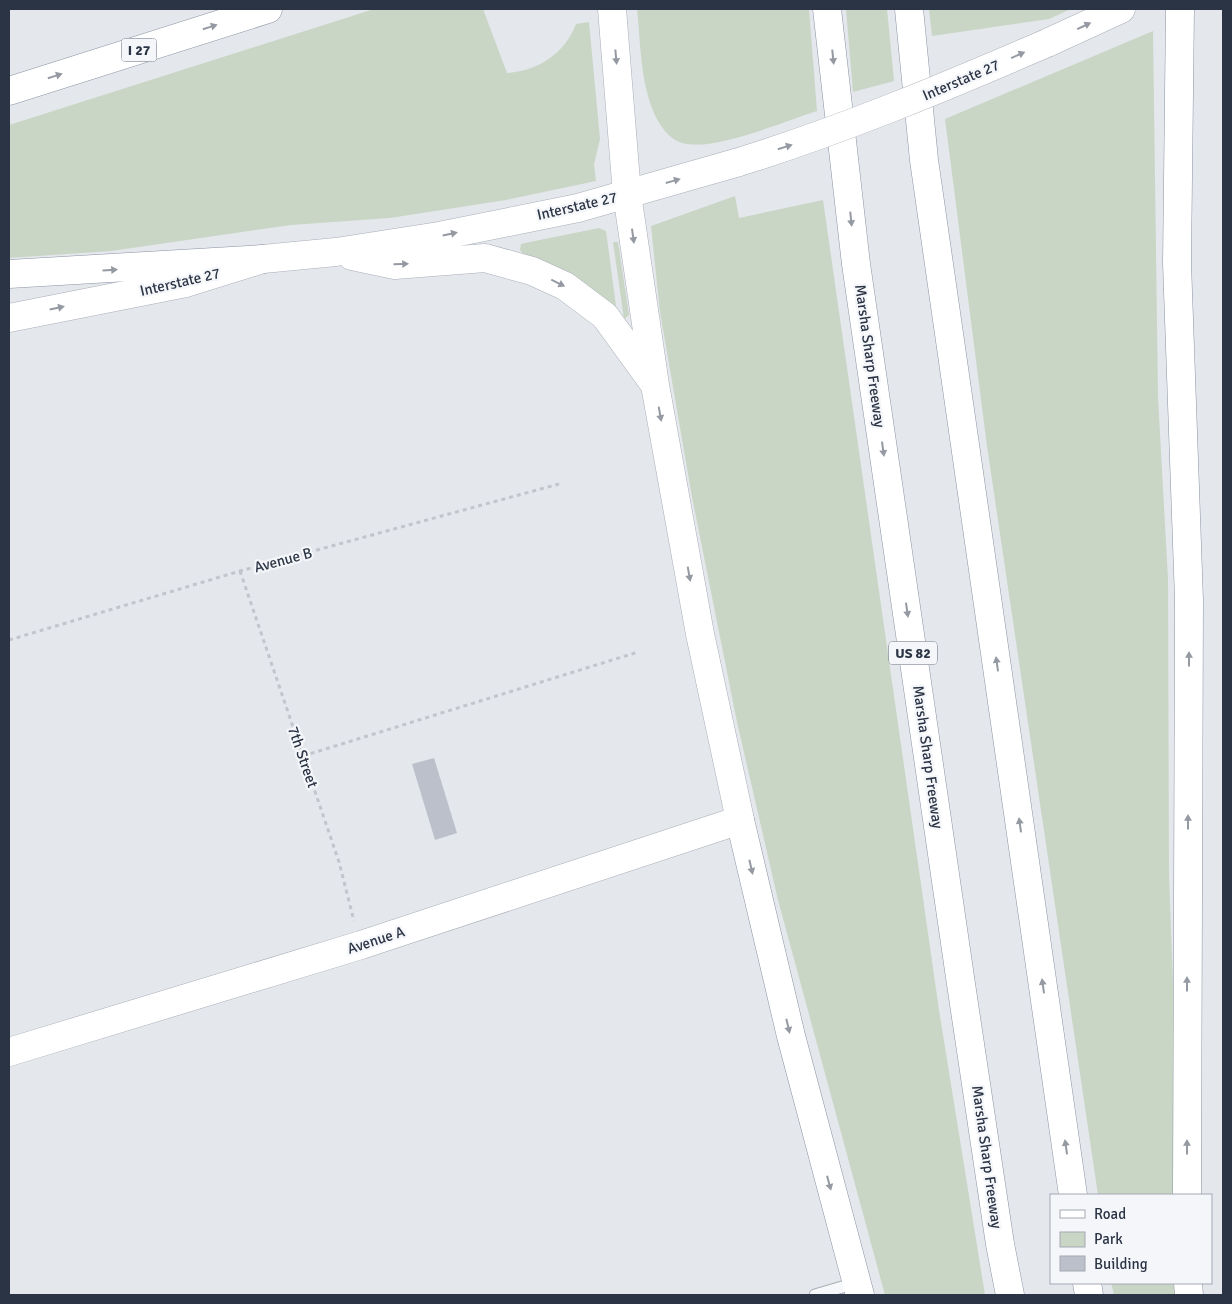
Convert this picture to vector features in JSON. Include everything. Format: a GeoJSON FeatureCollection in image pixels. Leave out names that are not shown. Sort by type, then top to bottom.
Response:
{"type":"FeatureCollection","features":[{"type":"Feature","properties":{"kind":"main road","name":"I 27"},"geometry":{"type":"LineString","coordinates":[[9,91],[268,9]]}},
{"type":"Feature","properties":{"kind":"main road"},"geometry":{"type":"LineString","coordinates":[[612,9],[627,194],[655,385],[700,634],[740,820],[791,1036],[858,1289]]}},
{"type":"Feature","properties":{"kind":"main road","name":"Marsha Sharp Freeway"},"geometry":{"type":"LineString","coordinates":[[827,9],[858,274],[971,1051],[1000,1244],[1010,1295]]}},
{"type":"Feature","properties":{"kind":"main road"},"geometry":{"type":"LineString","coordinates":[[909,9],[924,160],[1073,1194]]}},
{"type":"Feature","properties":{"kind":"main road","name":"Interstate 27"},"geometry":{"type":"LineString","coordinates":[[9,318],[186,283],[263,259],[336,252],[438,236],[578,208],[811,140],[877,115],[1121,9]]}},
{"type":"Feature","properties":{"kind":"main road"},"geometry":{"type":"LineString","coordinates":[[1180,9],[1177,262],[1189,600],[1187,1194]]}},
{"type":"Feature","properties":{"kind":"main road"},"geometry":{"type":"LineString","coordinates":[[336,252],[395,265],[485,258],[532,271],[565,286],[605,316],[655,385]]}},
{"type":"Feature","properties":{"kind":"main road"},"geometry":{"type":"LineString","coordinates":[[9,274],[263,259]]}},
{"type":"Feature","properties":{"kind":"main road","name":"Avenue A"},"geometry":{"type":"LineString","coordinates":[[9,1052],[361,945],[740,820]]}},
{"type":"Feature","properties":{"kind":"lane"},"geometry":{"type":"LineString","coordinates":[[815,1295],[858,1289]]}},
{"type":"Feature","properties":{"kind":"path","name":"Avenue B"},"geometry":{"type":"LineString","coordinates":[[9,640],[240,571],[559,484]]}},
{"type":"Feature","properties":{"kind":"path","name":"7th Street"},"geometry":{"type":"LineString","coordinates":[[240,571],[339,862],[361,945]]}},
{"type":"Feature","properties":{"kind":"path"},"geometry":{"type":"LineString","coordinates":[[303,756],[638,652]]}},
{"type":"Feature","properties":{"kind":"green space"},"geometry":{"type":"Polygon","coordinates":[[[374,9],[483,9],[507,73],[530,69],[549,59],[565,44],[576,24],[589,22],[600,139],[594,164],[596,181],[506,200],[390,218],[291,225],[111,251],[9,258],[9,125],[374,9]]]}},
{"type":"Feature","properties":{"kind":"green space"},"geometry":{"type":"Polygon","coordinates":[[[637,9],[809,9],[817,111],[728,140],[692,145],[679,142],[662,127],[649,99],[640,50],[637,9]]]}},
{"type":"Feature","properties":{"kind":"green space"},"geometry":{"type":"Polygon","coordinates":[[[846,9],[887,9],[894,81],[853,92],[846,9]]]}},
{"type":"Feature","properties":{"kind":"green space"},"geometry":{"type":"Polygon","coordinates":[[[929,9],[1071,9],[1049,19],[932,36],[929,9]]]}},
{"type":"Feature","properties":{"kind":"green space"},"geometry":{"type":"Polygon","coordinates":[[[1153,31],[1158,397],[1168,580],[1169,877],[1176,1059],[1176,1194],[1098,1194],[987,446],[945,119],[1153,31]]]}},
{"type":"Feature","properties":{"kind":"green space"},"geometry":{"type":"Polygon","coordinates":[[[735,196],[739,218],[823,200],[939,1010],[985,1295],[885,1295],[778,900],[737,722],[692,497],[660,312],[651,226],[735,196]]]}},
{"type":"Feature","properties":{"kind":"green space"},"geometry":{"type":"Polygon","coordinates":[[[599,228],[606,231],[617,313],[542,261],[523,254],[520,250],[521,244],[599,228]]]}},
{"type":"Feature","properties":{"kind":"green space"},"geometry":{"type":"Polygon","coordinates":[[[613,242],[618,242],[629,315],[624,319],[613,242]]]}},
{"type":"Feature","properties":{"kind":"green space"},"geometry":{"type":"Polygon","coordinates":[[[1111,1284],[1176,1284],[1176,1295],[1114,1295],[1111,1284]]]}},
{"type":"Feature","properties":{"kind":"building"},"geometry":{"type":"Polygon","coordinates":[[[434,758],[457,833],[435,840],[412,764],[434,758]]]}}]}
